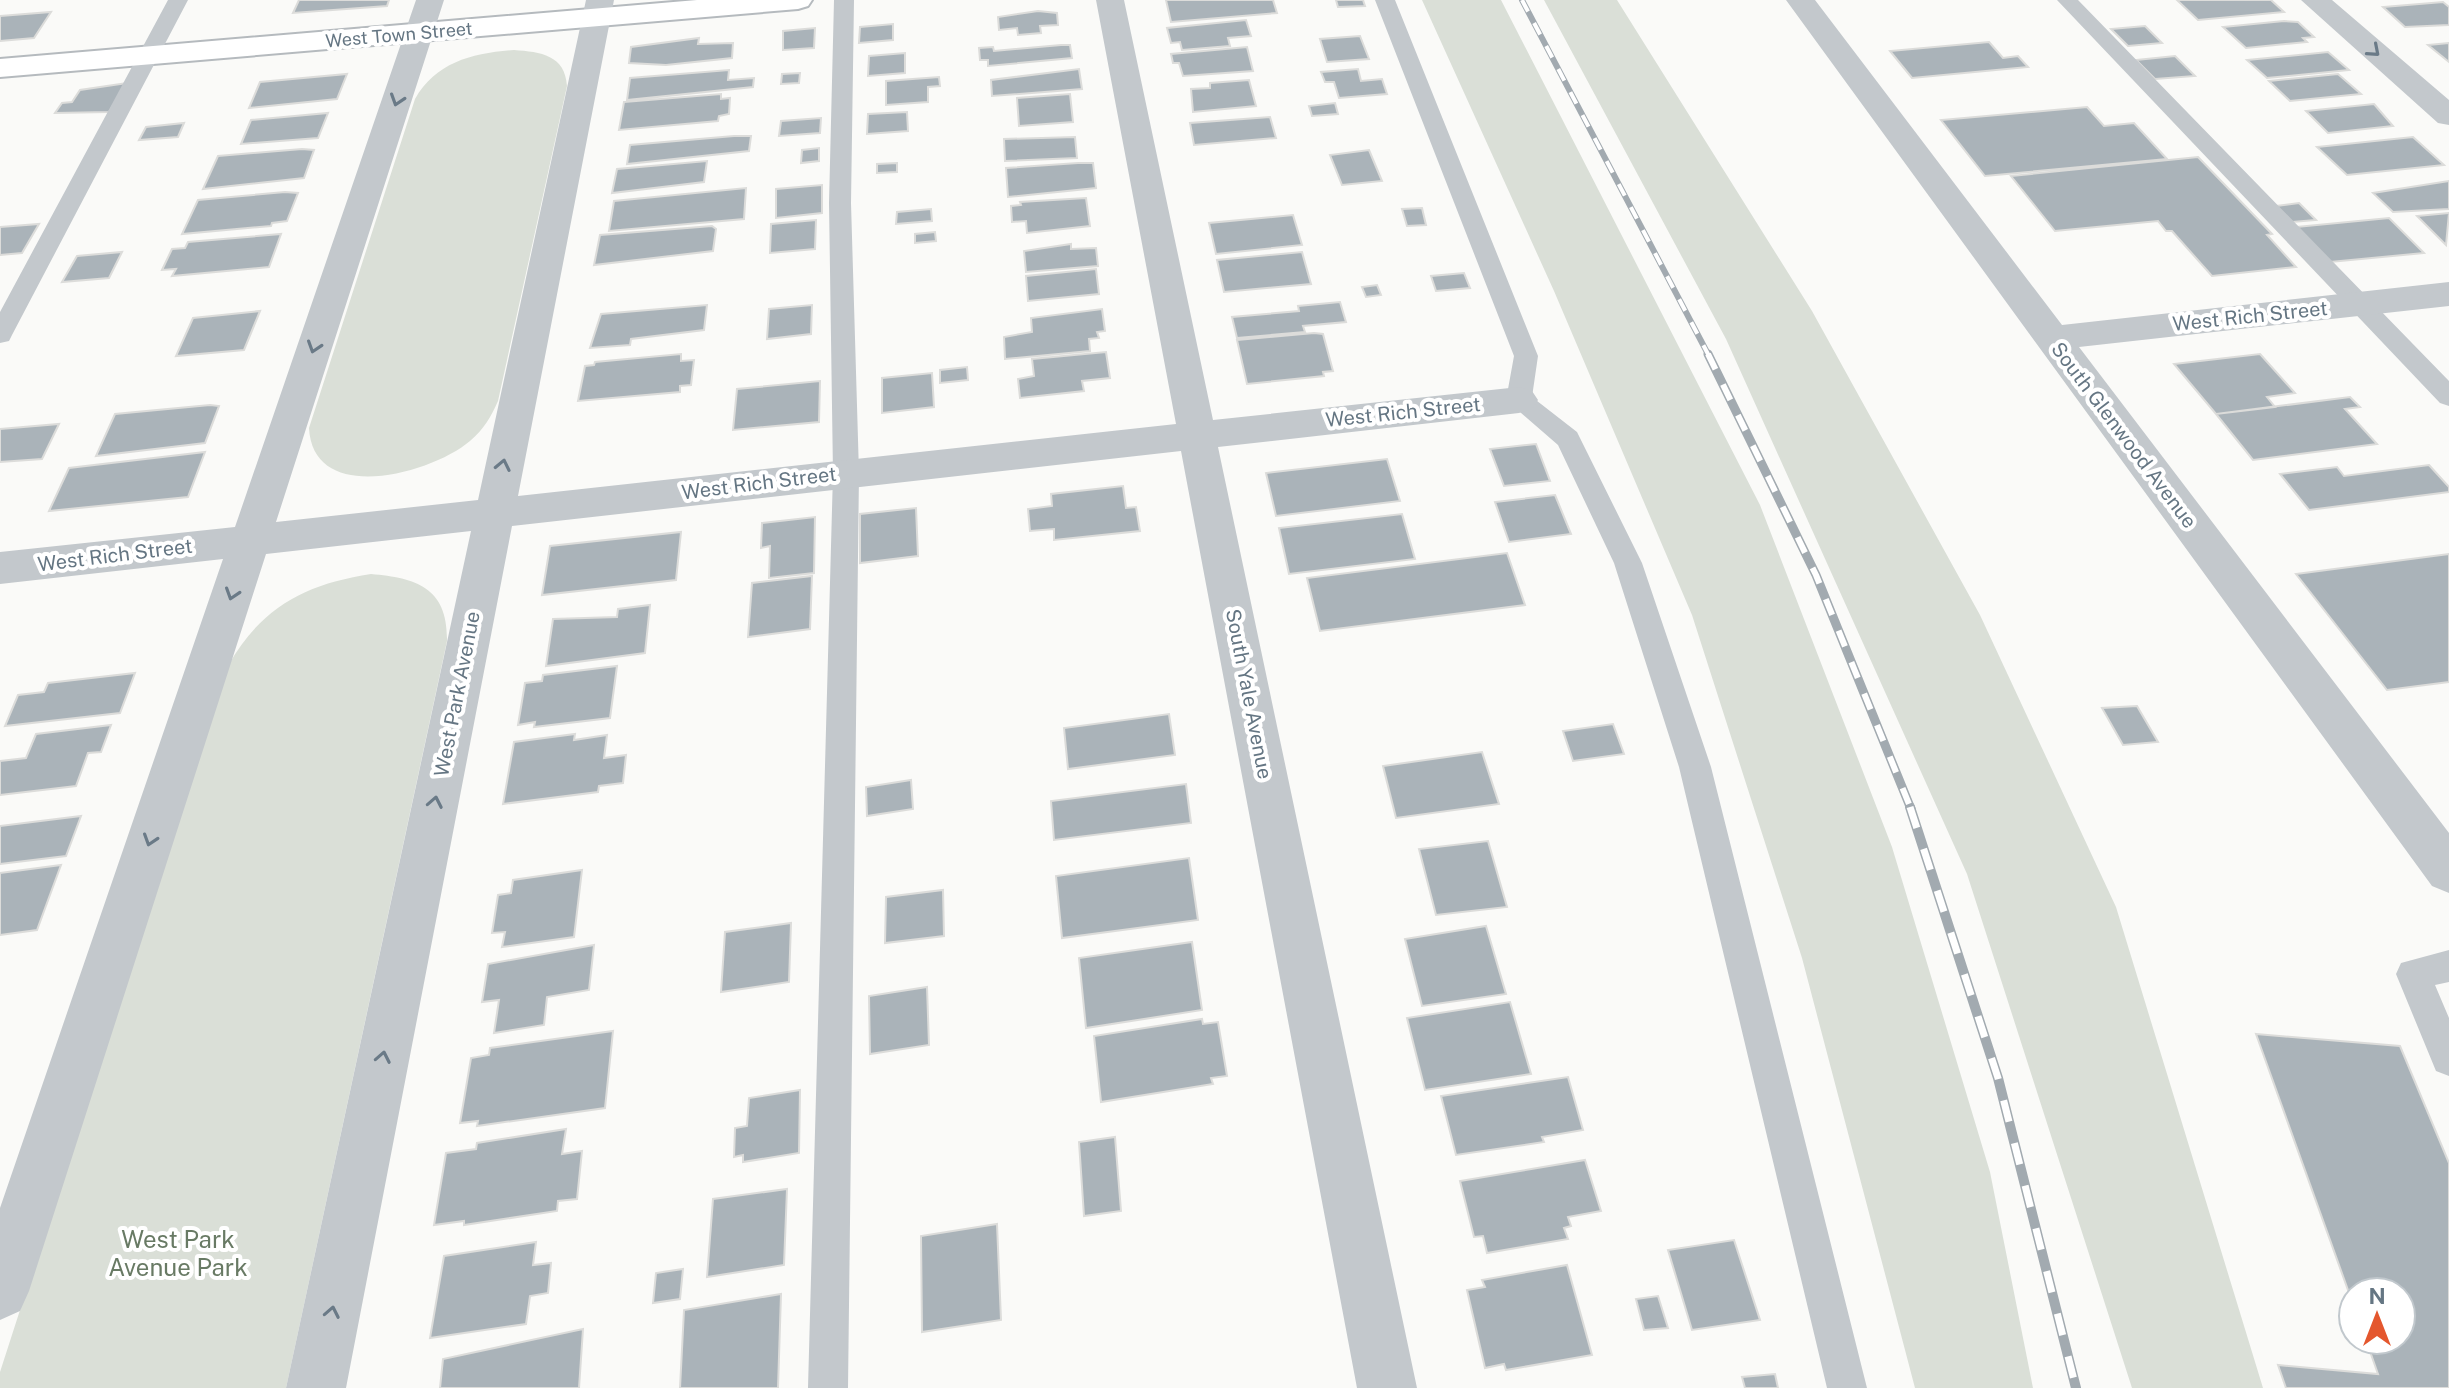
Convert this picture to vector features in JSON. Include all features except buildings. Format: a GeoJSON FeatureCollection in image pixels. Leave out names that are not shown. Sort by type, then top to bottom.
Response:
{"type":"FeatureCollection","features":[{"type":"Feature","properties":{"kind":"main road","name":"West Town Street"},"geometry":{"type":"LineString","coordinates":[[0,68],[144,57],[425,17],[798,0]]}},
{"type":"Feature","properties":{"kind":"street","name":"South Yale Avenue"},"geometry":{"type":"LineString","coordinates":[[1110,0],[1387,1388]]}},
{"type":"Feature","properties":{"kind":"street","name":"South Glenwood Avenue"},"geometry":{"type":"LineString","coordinates":[[1800,0],[2449,871]]}},
{"type":"Feature","properties":{"kind":"street"},"geometry":{"type":"LineString","coordinates":[[2315,0],[2449,116]]}},
{"type":"Feature","properties":{"kind":"street","name":"West Park Avenue"},"geometry":{"type":"LineString","coordinates":[[316,1388],[598,8]]}},
{"type":"Feature","properties":{"kind":"street"},"geometry":{"type":"LineString","coordinates":[[0,1291],[425,17]]}},
{"type":"Feature","properties":{"kind":"street","name":"West Rich Street"},"geometry":{"type":"LineString","coordinates":[[2051,338],[2449,294]]}},
{"type":"Feature","properties":{"kind":"street","name":"West Rich Street"},"geometry":{"type":"LineString","coordinates":[[0,568],[1519,400]]}},
{"type":"Feature","properties":{"kind":"lane"},"geometry":{"type":"LineString","coordinates":[[0,335],[144,57],[178,0]]}},
{"type":"Feature","properties":{"kind":"lane"},"geometry":{"type":"LineString","coordinates":[[828,1388],[846,473],[840,203],[844,0]]}},
{"type":"Feature","properties":{"kind":"lane"},"geometry":{"type":"LineString","coordinates":[[1385,0],[1526,356],[1519,400],[1568,439],[1628,563],[1695,767],[1847,1388]]}},
{"type":"Feature","properties":{"kind":"lane"},"geometry":{"type":"LineString","coordinates":[[2067,0],[2449,397]]}},
{"type":"Feature","properties":{"kind":"lane"},"geometry":{"type":"LineString","coordinates":[[2449,966],[2413,974],[2449,1059]]}},
{"type":"Feature","properties":{"kind":"green space"},"geometry":{"type":"Polygon","coordinates":[[[1422,0],[1501,0],[1760,505],[1892,847],[1990,1172],[2033,1388],[1915,1388],[1802,958],[1692,615],[1554,291],[1422,0]]]}},
{"type":"Feature","properties":{"kind":"green space"},"geometry":{"type":"Polygon","coordinates":[[[1544,0],[1617,0],[1812,311],[1980,615],[2116,907],[2263,1388],[2132,1388],[1967,874],[1726,339],[1544,0]]]}},
{"type":"Feature","properties":{"kind":"green space"},"geometry":{"type":"Polygon","coordinates":[[[514,50],[550,57],[562,68],[567,86],[498,401],[487,422],[470,441],[429,464],[376,476],[351,475],[330,468],[315,452],[309,428],[415,99],[434,76],[457,62],[514,50]]]}},
{"type":"Feature","properties":{"kind":"green space","name":"West Park Avenue Park"},"geometry":{"type":"Polygon","coordinates":[[[371,574],[402,579],[427,589],[442,609],[447,641],[286,1388],[0,1388],[0,1372],[228,666],[255,628],[288,602],[326,584],[371,574]]]}},
{"type":"Feature","properties":{"kind":"railway"},"geometry":{"type":"LineString","coordinates":[[1522,0],[1709,355]]}},
{"type":"Feature","properties":{"kind":"railway"},"geometry":{"type":"LineString","coordinates":[[1709,355],[1816,575],[1911,809]]}},
{"type":"Feature","properties":{"kind":"railway"},"geometry":{"type":"LineString","coordinates":[[1910,807],[1998,1078],[2076,1388]]}}]}
